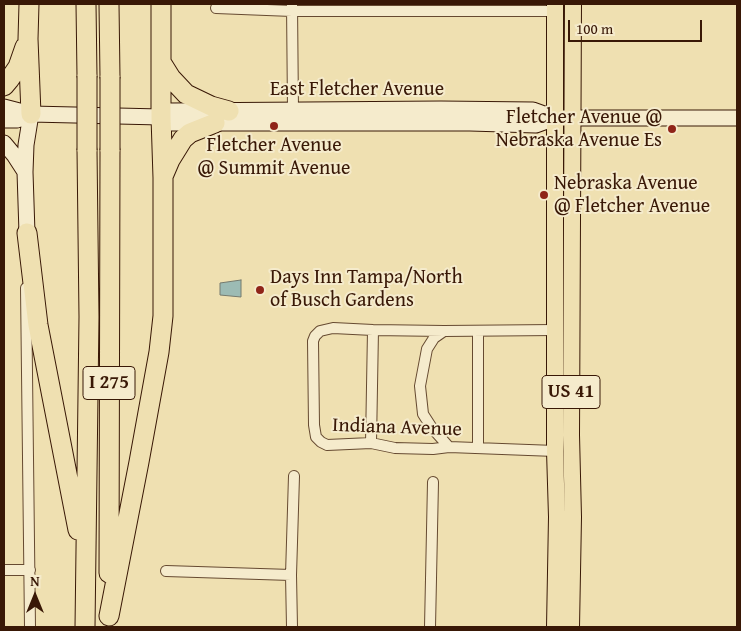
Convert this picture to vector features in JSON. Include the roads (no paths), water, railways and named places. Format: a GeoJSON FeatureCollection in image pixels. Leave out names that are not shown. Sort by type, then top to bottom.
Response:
{"type":"FeatureCollection","features":[{"type":"Feature","properties":{"kind":"highway"},"geometry":{"type":"LineString","coordinates":[[29,4],[28,39],[31,114]]}},
{"type":"Feature","properties":{"kind":"highway","name":"I 275"},"geometry":{"type":"LineString","coordinates":[[85,627],[89,317],[86,4]]}},
{"type":"Feature","properties":{"kind":"highway","name":"I 275"},"geometry":{"type":"LineString","coordinates":[[109,4],[109,622]]}},
{"type":"Feature","properties":{"kind":"highway"},"geometry":{"type":"LineString","coordinates":[[109,622],[164,316],[161,4]]}},
{"type":"Feature","properties":{"kind":"highway"},"geometry":{"type":"LineString","coordinates":[[4,86],[18,67],[28,39]]}},
{"type":"Feature","properties":{"kind":"highway"},"geometry":{"type":"LineString","coordinates":[[161,62],[171,78],[186,94],[211,106],[229,111]]}},
{"type":"Feature","properties":{"kind":"highway"},"geometry":{"type":"LineString","coordinates":[[163,178],[170,160],[183,139],[190,133],[215,124]]}},
{"type":"Feature","properties":{"kind":"highway"},"geometry":{"type":"LineString","coordinates":[[27,233],[38,325],[85,568]]}},
{"type":"Feature","properties":{"kind":"main road","name":"US 41"},"geometry":{"type":"LineString","coordinates":[[571,627],[565,517],[563,382],[573,118],[573,4]]}},
{"type":"Feature","properties":{"kind":"main road","name":"US 41"},"geometry":{"type":"LineString","coordinates":[[555,7],[555,330],[563,382],[555,451],[565,517],[555,627]]}},
{"type":"Feature","properties":{"kind":"main road","name":"East Fletcher Avenue"},"geometry":{"type":"LineString","coordinates":[[4,107],[31,114],[161,117],[170,111],[409,109],[533,110],[555,118],[737,118]]}},
{"type":"Feature","properties":{"kind":"main road","name":"East Fletcher Avenue"},"geometry":{"type":"LineString","coordinates":[[4,120],[16,120],[31,114]]}},
{"type":"Feature","properties":{"kind":"main road"},"geometry":{"type":"LineString","coordinates":[[27,233],[25,172],[26,145],[31,114]]}},
{"type":"Feature","properties":{"kind":"main road","name":"East Fletcher Avenue"},"geometry":{"type":"LineString","coordinates":[[161,117],[170,124],[470,123],[536,125],[555,118]]}},
{"type":"Feature","properties":{"kind":"main road"},"geometry":{"type":"LineString","coordinates":[[4,143],[25,172]]}},
{"type":"Feature","properties":{"kind":"street"},"geometry":{"type":"LineString","coordinates":[[292,7],[293,111]]}},
{"type":"Feature","properties":{"kind":"street"},"geometry":{"type":"LineString","coordinates":[[216,8],[555,7]]}},
{"type":"Feature","properties":{"kind":"street"},"geometry":{"type":"LineString","coordinates":[[27,233],[26,310],[30,627]]}},
{"type":"Feature","properties":{"kind":"street","name":"Indiana Avenue"},"geometry":{"type":"LineString","coordinates":[[372,330],[333,328],[320,331],[312,341],[314,425],[316,437],[321,442],[327,445],[371,443],[395,448],[433,449],[449,447],[555,451]]}},
{"type":"Feature","properties":{"kind":"street"},"geometry":{"type":"LineString","coordinates":[[371,443],[372,330],[555,330]]}},
{"type":"Feature","properties":{"kind":"street"},"geometry":{"type":"LineString","coordinates":[[444,331],[434,338],[427,349],[420,386],[423,414],[432,428],[449,447]]}},
{"type":"Feature","properties":{"kind":"street"},"geometry":{"type":"LineString","coordinates":[[478,331],[478,448]]}},
{"type":"Feature","properties":{"kind":"street"},"geometry":{"type":"LineString","coordinates":[[292,627],[291,575],[294,476]]}},
{"type":"Feature","properties":{"kind":"street"},"geometry":{"type":"LineString","coordinates":[[430,627],[433,482]]}},
{"type":"Feature","properties":{"kind":"street"},"geometry":{"type":"LineString","coordinates":[[4,570],[30,570]]}},
{"type":"Feature","properties":{"kind":"street"},"geometry":{"type":"LineString","coordinates":[[166,572],[291,575]]}},
{"type":"Feature","properties":{"kind":"water"},"geometry":{"type":"Polygon","coordinates":[[[241,280],[241,297],[220,295],[220,283],[241,280]]]}},
{"type":"Feature","properties":{"kind":"place","name":"Fletcher Avenue @ Summit Avenue"},"geometry":{"type":"Point","coordinates":[274,126]}},
{"type":"Feature","properties":{"kind":"place","name":"Fletcher Avenue @ Nebraska Avenue Es"},"geometry":{"type":"Point","coordinates":[672,129]}},
{"type":"Feature","properties":{"kind":"place","name":"Nebraska Avenue @ Fletcher Avenue"},"geometry":{"type":"Point","coordinates":[544,195]}},
{"type":"Feature","properties":{"kind":"place","name":"Days Inn Tampa/North of Busch Gardens"},"geometry":{"type":"Point","coordinates":[260,290]}}]}
